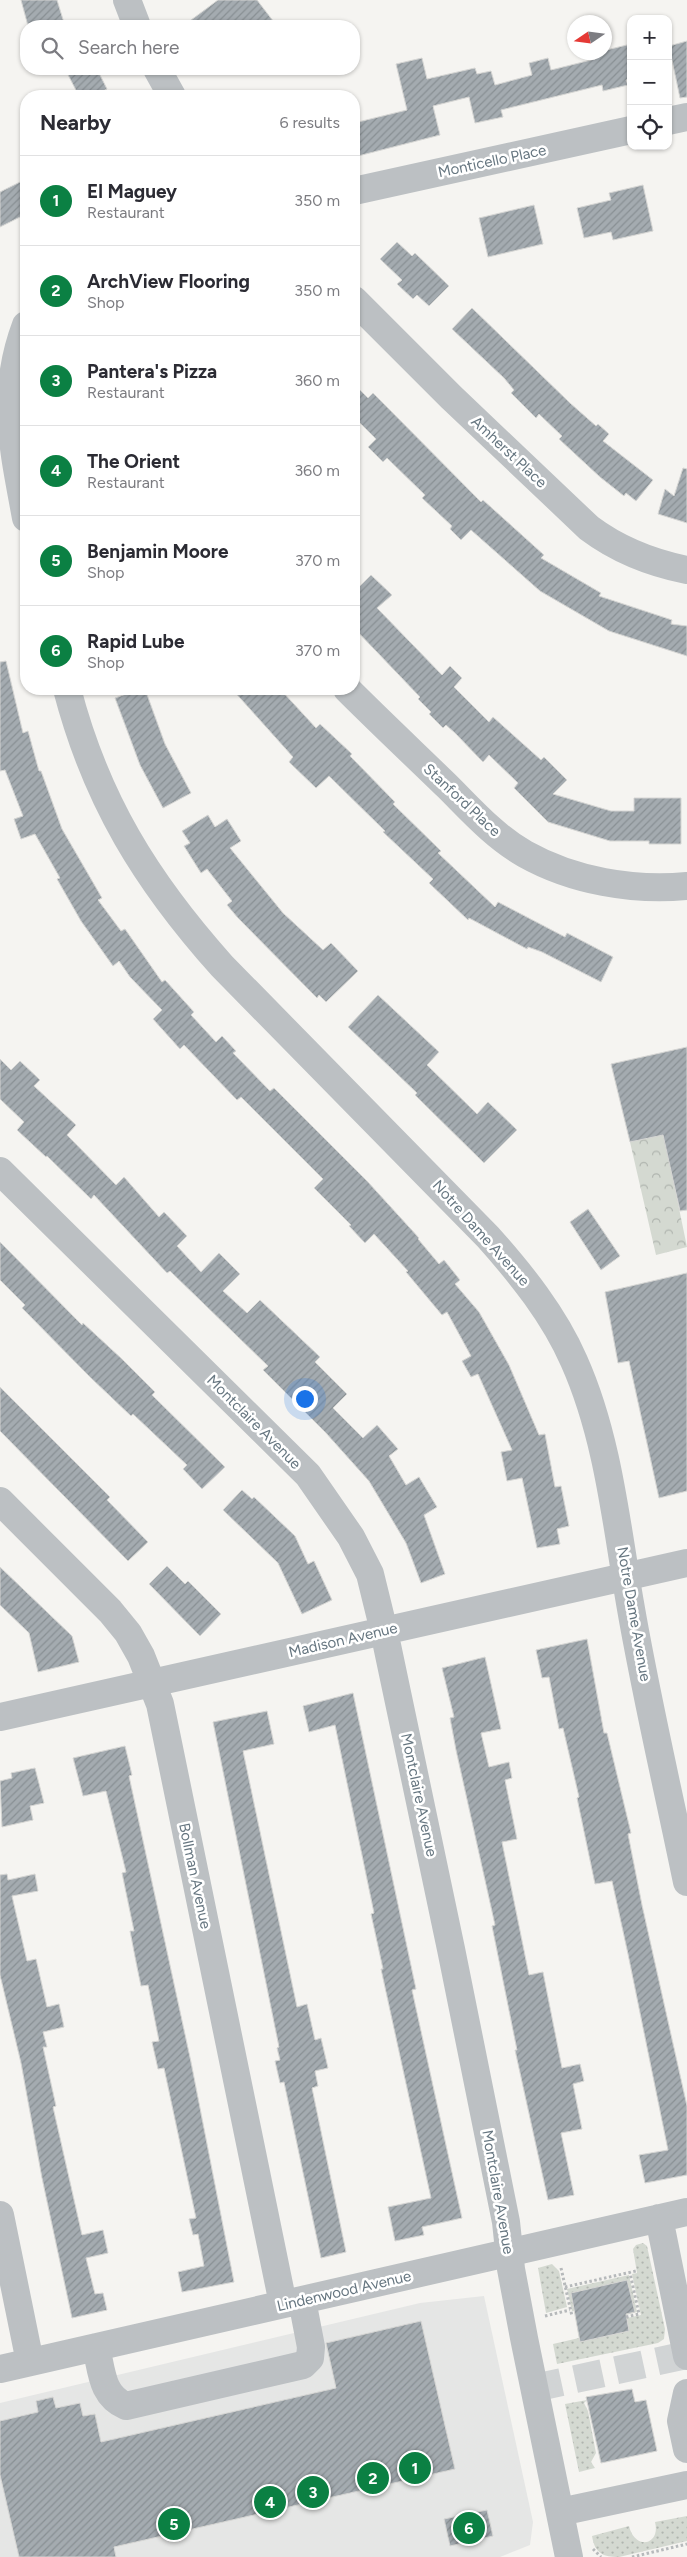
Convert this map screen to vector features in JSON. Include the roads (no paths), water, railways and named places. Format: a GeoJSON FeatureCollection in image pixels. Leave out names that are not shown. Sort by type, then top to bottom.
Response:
{"type":"FeatureCollection","features":[{"type":"Feature","properties":{"kind":"street"},"geometry":{"type":"LineString","coordinates":[[127,0],[135,20]]}},
{"type":"Feature","properties":{"kind":"street"},"geometry":{"type":"LineString","coordinates":[[160,75],[169,90]]}},
{"type":"Feature","properties":{"kind":"street"},"geometry":{"type":"LineString","coordinates":[[672,120],[687,117]]}},
{"type":"Feature","properties":{"kind":"street","name":"Monticello Place"},"geometry":{"type":"LineString","coordinates":[[360,190],[627,131]]}},
{"type":"Feature","properties":{"kind":"street","name":"Amherst Place"},"geometry":{"type":"LineString","coordinates":[[360,306],[589,528],[601,537],[633,554],[687,570]]}},
{"type":"Feature","properties":{"kind":"street"},"geometry":{"type":"LineString","coordinates":[[20,342],[10,368],[7,392],[8,425],[20,487]]}},
{"type":"Feature","properties":{"kind":"street","name":"Notre Dame Avenue"},"geometry":{"type":"LineString","coordinates":[[69,695],[81,739],[98,782],[122,832],[151,880],[184,924],[222,966],[459,1205],[522,1275],[552,1321],[574,1360],[594,1420],[611,1484],[627,1576],[678,1792],[687,1882]]}},
{"type":"Feature","properties":{"kind":"street","name":"Stanford Place"},"geometry":{"type":"LineString","coordinates":[[353,695],[494,832],[525,854],[561,870],[594,880],[665,888],[687,886]]}},
{"type":"Feature","properties":{"kind":"street","name":"Montclaire Avenue"},"geometry":{"type":"LineString","coordinates":[[0,1171],[308,1475],[352,1537],[370,1574],[384,1630],[452,1949],[506,2222],[509,2253],[570,2557]]}},
{"type":"Feature","properties":{"kind":"street","name":"Bollman Avenue"},"geometry":{"type":"LineString","coordinates":[[0,1501],[110,1611],[128,1634],[141,1656],[152,1682],[160,1704],[292,2302],[311,2347],[310,2358],[303,2365],[126,2406],[114,2401],[107,2392],[96,2347]]}},
{"type":"Feature","properties":{"kind":"street","name":"Madison Avenue"},"geometry":{"type":"LineString","coordinates":[[0,1717],[687,1563]]}},
{"type":"Feature","properties":{"kind":"street","name":"Lindenwood Avenue"},"geometry":{"type":"LineString","coordinates":[[0,2369],[687,2212]]}},
{"type":"Feature","properties":{"kind":"street"},"geometry":{"type":"LineString","coordinates":[[0,2215],[30,2362]]}},
{"type":"Feature","properties":{"kind":"street"},"geometry":{"type":"LineString","coordinates":[[659,2218],[687,2356]]}},
{"type":"Feature","properties":{"kind":"street"},"geometry":{"type":"LineString","coordinates":[[687,2393],[681,2420],[687,2449]]}},
{"type":"Feature","properties":{"kind":"street"},"geometry":{"type":"LineString","coordinates":[[560,2512],[687,2485]]}},
{"type":"Feature","properties":{"kind":"tunnel"},"geometry":{"type":"LineString","coordinates":[[534,2388],[687,2355]]}},
{"type":"Feature","properties":{"kind":"place","name":"El Maguey"},"geometry":{"type":"Point","coordinates":[415,2468]}},
{"type":"Feature","properties":{"kind":"place","name":"ArchView Flooring"},"geometry":{"type":"Point","coordinates":[373,2478]}},
{"type":"Feature","properties":{"kind":"place","name":"Pantera's Pizza"},"geometry":{"type":"Point","coordinates":[313,2492]}},
{"type":"Feature","properties":{"kind":"place","name":"The Orient"},"geometry":{"type":"Point","coordinates":[270,2502]}},
{"type":"Feature","properties":{"kind":"place","name":"Benjamin Moore"},"geometry":{"type":"Point","coordinates":[174,2524]}},
{"type":"Feature","properties":{"kind":"place","name":"Rapid Lube"},"geometry":{"type":"Point","coordinates":[469,2528]}}]}
